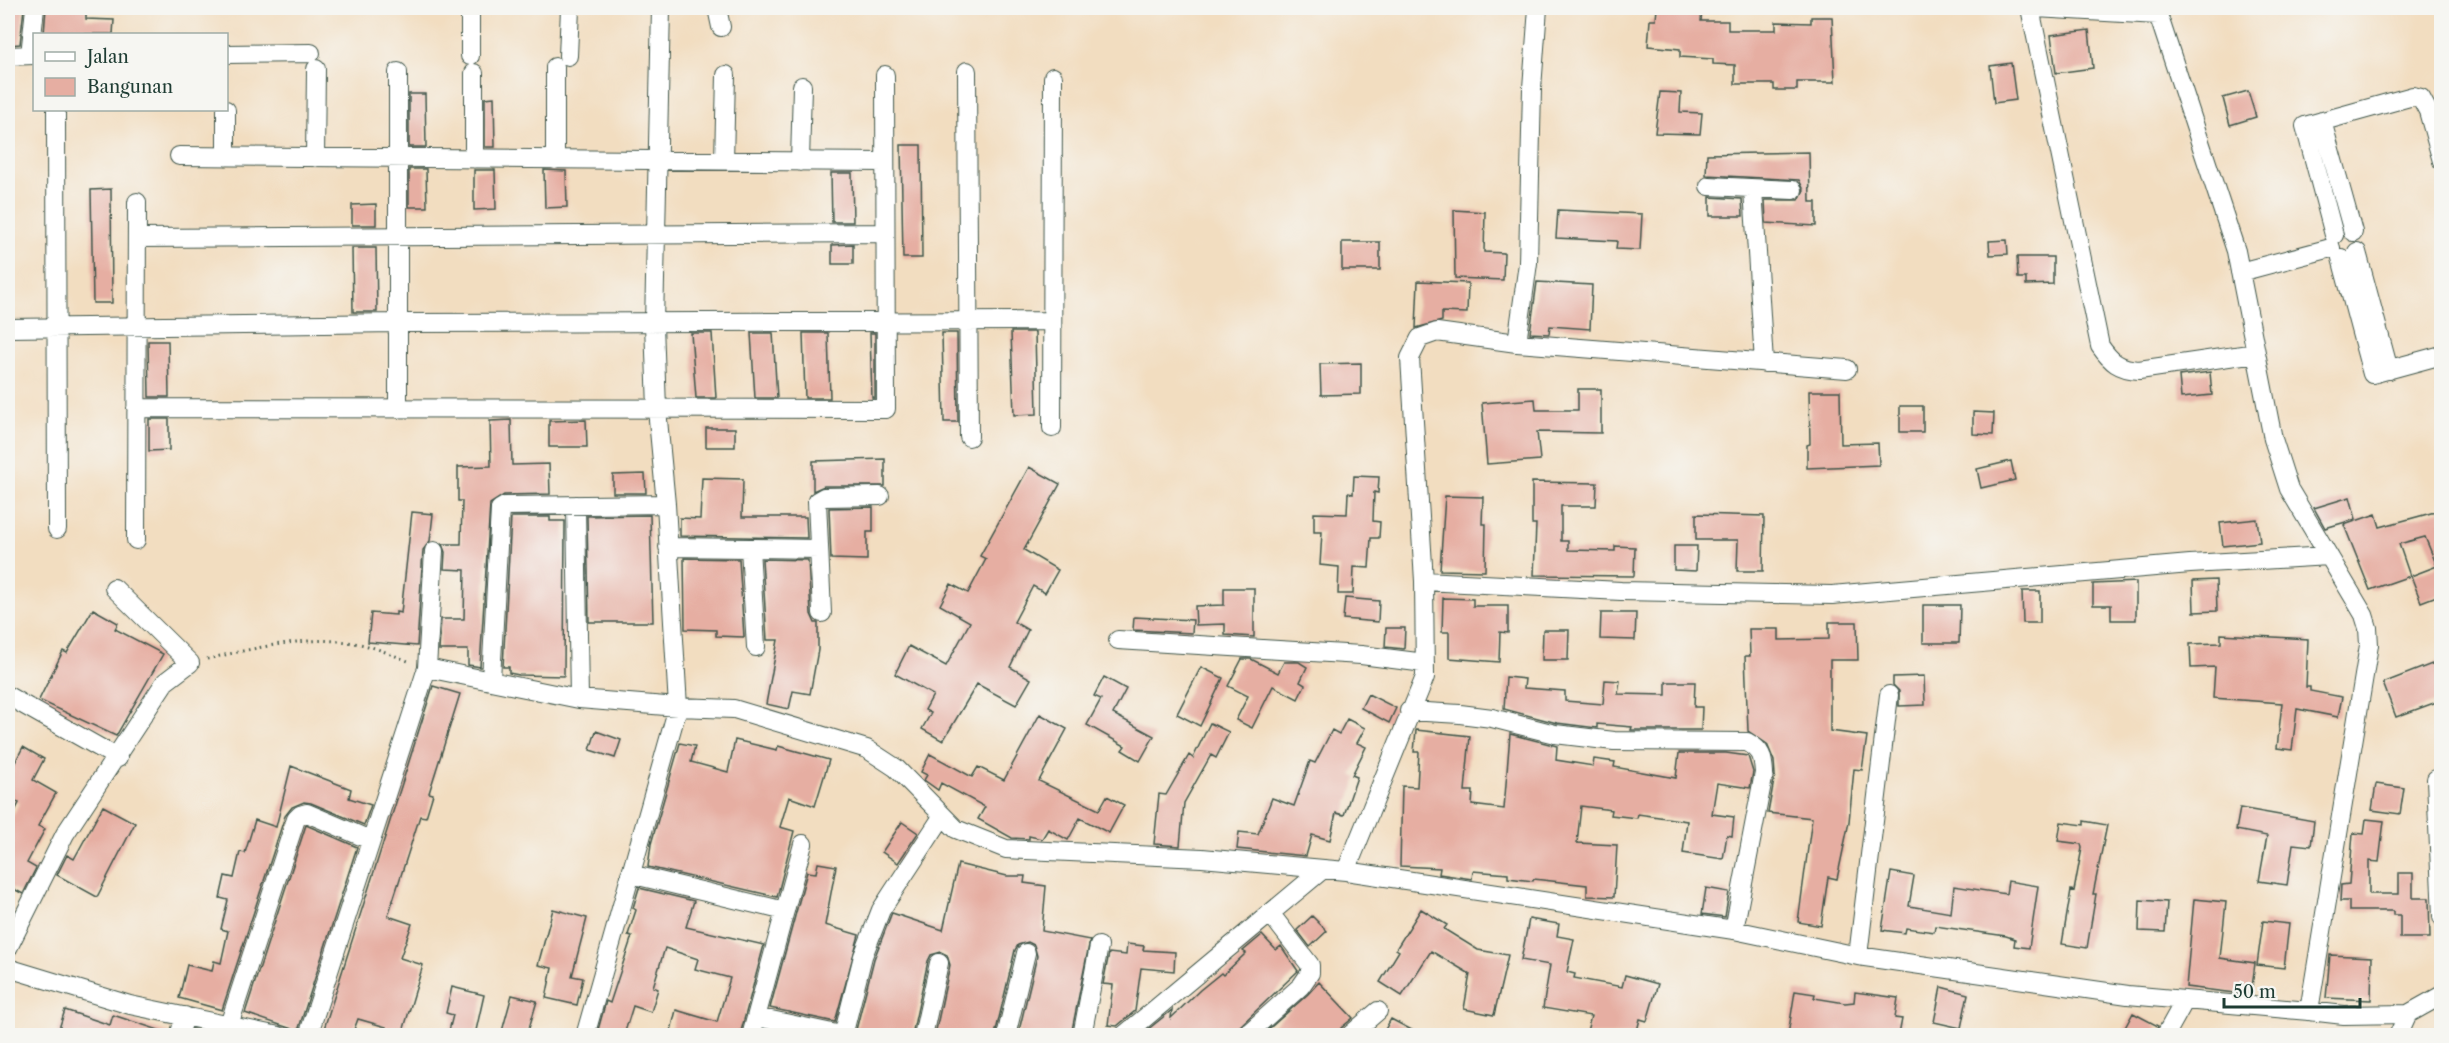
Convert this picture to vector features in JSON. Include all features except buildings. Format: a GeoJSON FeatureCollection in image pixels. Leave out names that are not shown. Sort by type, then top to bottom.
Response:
{"type":"FeatureCollection","features":[{"type":"Feature","properties":{"kind":"street"},"geometry":{"type":"LineString","coordinates":[[33,33],[35,8]]}},
{"type":"Feature","properties":{"kind":"street"},"geometry":{"type":"LineString","coordinates":[[470,8],[474,159]]}},
{"type":"Feature","properties":{"kind":"street"},"geometry":{"type":"LineString","coordinates":[[555,160],[562,62],[570,8]]}},
{"type":"Feature","properties":{"kind":"street"},"geometry":{"type":"LineString","coordinates":[[585,1035],[678,708],[666,504],[657,409],[654,324],[661,8]]}},
{"type":"Feature","properties":{"kind":"street"},"geometry":{"type":"LineString","coordinates":[[717,8],[721,27]]}},
{"type":"Feature","properties":{"kind":"street"},"geometry":{"type":"LineString","coordinates":[[1517,343],[1528,263],[1532,88],[1538,8]]}},
{"type":"Feature","properties":{"kind":"street"},"geometry":{"type":"LineString","coordinates":[[2030,8],[2100,346],[2109,359],[2122,369],[2139,370],[2256,353]]}},
{"type":"Feature","properties":{"kind":"street"},"geometry":{"type":"LineString","coordinates":[[2036,8],[2157,11],[2236,251],[2273,439],[2289,489],[2364,615],[2368,628],[2369,645],[2309,1011]]}},
{"type":"Feature","properties":{"kind":"street"},"geometry":{"type":"LineString","coordinates":[[8,56],[32,56],[33,40]]}},
{"type":"Feature","properties":{"kind":"street"},"geometry":{"type":"LineString","coordinates":[[228,54],[314,61],[315,158]]}},
{"type":"Feature","properties":{"kind":"street"},"geometry":{"type":"LineString","coordinates":[[967,71],[969,437]]}},
{"type":"Feature","properties":{"kind":"street"},"geometry":{"type":"LineString","coordinates":[[398,72],[396,235],[398,409]]}},
{"type":"Feature","properties":{"kind":"street"},"geometry":{"type":"LineString","coordinates":[[724,161],[726,75]]}},
{"type":"Feature","properties":{"kind":"street"},"geometry":{"type":"LineString","coordinates":[[136,408],[886,409],[885,75]]}},
{"type":"Feature","properties":{"kind":"street"},"geometry":{"type":"LineString","coordinates":[[1052,428],[1053,77]]}},
{"type":"Feature","properties":{"kind":"street"},"geometry":{"type":"LineString","coordinates":[[800,162],[802,86]]}},
{"type":"Feature","properties":{"kind":"street"},"geometry":{"type":"LineString","coordinates":[[2442,161],[2428,111],[2421,98],[2413,96],[2305,126],[2341,248],[2372,374],[2442,355]]}},
{"type":"Feature","properties":{"kind":"street"},"geometry":{"type":"LineString","coordinates":[[56,111],[57,530]]}},
{"type":"Feature","properties":{"kind":"street"},"geometry":{"type":"LineString","coordinates":[[226,111],[226,157]]}},
{"type":"Feature","properties":{"kind":"street"},"geometry":{"type":"LineString","coordinates":[[2322,121],[2353,232],[2339,230],[2341,248]]}},
{"type":"Feature","properties":{"kind":"street"},"geometry":{"type":"LineString","coordinates":[[179,156],[885,162]]}},
{"type":"Feature","properties":{"kind":"street"},"geometry":{"type":"LineString","coordinates":[[1709,186],[1792,190]]}},
{"type":"Feature","properties":{"kind":"street"},"geometry":{"type":"LineString","coordinates":[[1753,189],[1764,363]]}},
{"type":"Feature","properties":{"kind":"street"},"geometry":{"type":"LineString","coordinates":[[136,540],[138,202]]}},
{"type":"Feature","properties":{"kind":"street"},"geometry":{"type":"LineString","coordinates":[[137,238],[885,233]]}},
{"type":"Feature","properties":{"kind":"street"},"geometry":{"type":"LineString","coordinates":[[2240,272],[2341,248]]}},
{"type":"Feature","properties":{"kind":"street"},"geometry":{"type":"LineString","coordinates":[[8,328],[397,323],[1052,321]]}},
{"type":"Feature","properties":{"kind":"street"},"geometry":{"type":"LineString","coordinates":[[1346,871],[1409,711],[1425,677],[1424,581],[1410,358],[1420,338],[1437,332],[1517,343],[1847,369]]}},
{"type":"Feature","properties":{"kind":"street"},"geometry":{"type":"LineString","coordinates":[[822,613],[816,510],[820,498],[880,496]]}},
{"type":"Feature","properties":{"kind":"street"},"geometry":{"type":"LineString","coordinates":[[491,680],[500,509],[505,506],[666,504]]}},
{"type":"Feature","properties":{"kind":"street"},"geometry":{"type":"LineString","coordinates":[[576,505],[579,699]]}},
{"type":"Feature","properties":{"kind":"street"},"geometry":{"type":"LineString","coordinates":[[668,547],[818,549]]}},
{"type":"Feature","properties":{"kind":"street"},"geometry":{"type":"LineString","coordinates":[[750,548],[756,647]]}},
{"type":"Feature","properties":{"kind":"street"},"geometry":{"type":"LineString","coordinates":[[308,1035],[370,840],[396,770],[427,668],[434,551]]}},
{"type":"Feature","properties":{"kind":"street"},"geometry":{"type":"LineString","coordinates":[[1424,581],[1642,591],[1832,595],[2190,564],[2329,556]]}},
{"type":"Feature","properties":{"kind":"street"},"geometry":{"type":"LineString","coordinates":[[8,948],[65,834],[118,758],[165,682],[190,663],[114,588]]}},
{"type":"Feature","properties":{"kind":"street"},"geometry":{"type":"LineString","coordinates":[[1118,640],[1361,655],[1425,663]]}},
{"type":"Feature","properties":{"kind":"street"},"geometry":{"type":"LineString","coordinates":[[427,668],[579,699],[678,708],[734,709],[867,749],[896,768],[942,817],[963,833],[1006,849],[1202,858],[1346,871],[1734,930],[1858,956],[2128,995],[2344,1015],[2409,1014],[2442,995]]}},
{"type":"Feature","properties":{"kind":"street"},"geometry":{"type":"LineString","coordinates":[[1858,956],[1888,695]]}},
{"type":"Feature","properties":{"kind":"street"},"geometry":{"type":"LineString","coordinates":[[8,696],[118,758]]}},
{"type":"Feature","properties":{"kind":"street"},"geometry":{"type":"LineString","coordinates":[[1409,711],[1482,717],[1555,734],[1614,741],[1747,742],[1756,747],[1763,756],[1764,773],[1734,930]]}},
{"type":"Feature","properties":{"kind":"street"},"geometry":{"type":"LineString","coordinates":[[2436,779],[2442,917]]}},
{"type":"Feature","properties":{"kind":"street"},"geometry":{"type":"LineString","coordinates":[[229,1025],[296,819],[307,813],[370,840]]}},
{"type":"Feature","properties":{"kind":"street"},"geometry":{"type":"LineString","coordinates":[[757,1017],[844,1035],[862,956],[881,910],[942,817]]}},
{"type":"Feature","properties":{"kind":"street"},"geometry":{"type":"LineString","coordinates":[[751,1035],[803,844]]}},
{"type":"Feature","properties":{"kind":"street"},"geometry":{"type":"LineString","coordinates":[[1124,1035],[1323,870]]}},
{"type":"Feature","properties":{"kind":"street"},"geometry":{"type":"LineString","coordinates":[[630,874],[785,911]]}},
{"type":"Feature","properties":{"kind":"street"},"geometry":{"type":"LineString","coordinates":[[1245,1035],[1301,986],[1310,973],[1310,965],[1270,913]]}},
{"type":"Feature","properties":{"kind":"street"},"geometry":{"type":"LineString","coordinates":[[1082,1035],[1099,946]]}},
{"type":"Feature","properties":{"kind":"street"},"geometry":{"type":"LineString","coordinates":[[1005,1035],[1026,953]]}},
{"type":"Feature","properties":{"kind":"street"},"geometry":{"type":"LineString","coordinates":[[923,1035],[939,963]]}},
{"type":"Feature","properties":{"kind":"street"},"geometry":{"type":"LineString","coordinates":[[8,968],[130,1005],[276,1035]]}},
{"type":"Feature","properties":{"kind":"street"},"geometry":{"type":"LineString","coordinates":[[2165,1035],[2185,1000]]}},
{"type":"Feature","properties":{"kind":"street"},"geometry":{"type":"LineString","coordinates":[[1349,1035],[1378,1011]]}},
{"type":"Feature","properties":{"kind":"street"},"geometry":{"type":"LineString","coordinates":[[2398,1035],[2409,1014]]}},
{"type":"Feature","properties":{"kind":"street"},"geometry":{"type":"LineString","coordinates":[[179,1035],[185,1016]]}},
{"type":"Feature","properties":{"kind":"path"},"geometry":{"type":"LineString","coordinates":[[190,663],[273,647],[324,641],[367,645],[427,668]]}}]}
